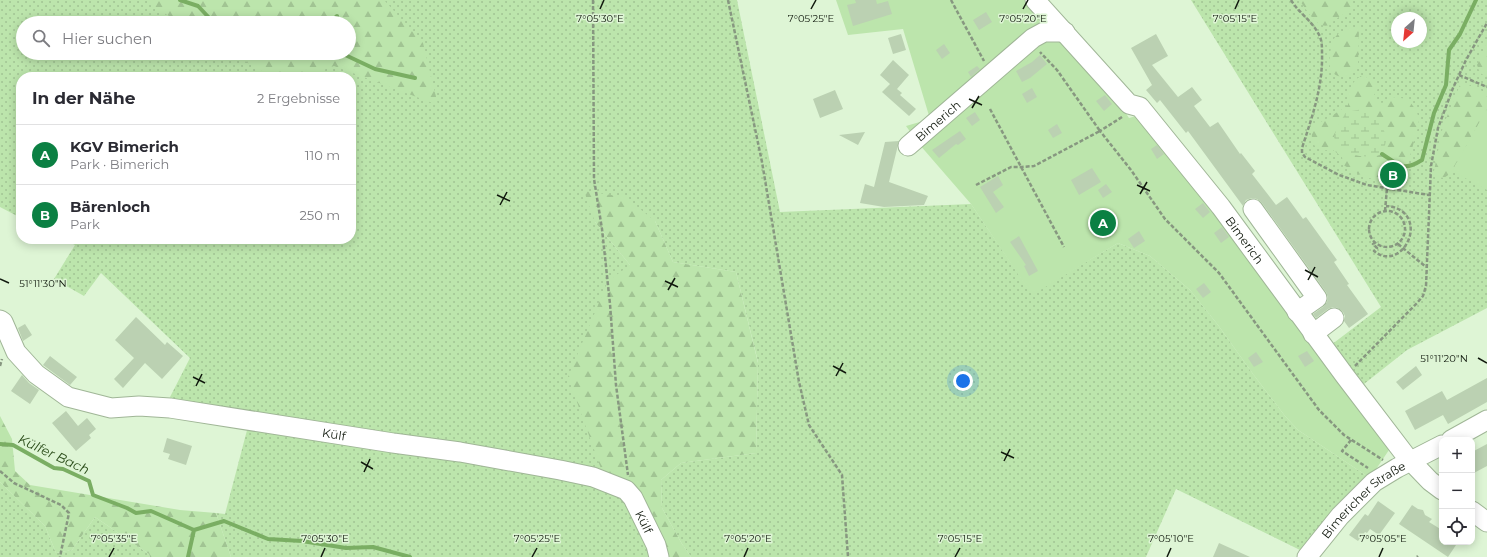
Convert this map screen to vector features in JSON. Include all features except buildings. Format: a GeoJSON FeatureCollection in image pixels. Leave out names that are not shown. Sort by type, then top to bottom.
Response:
{"type":"FeatureCollection","features":[{"type":"Feature","properties":{"kind":"street","name":"Bimerich"},"geometry":{"type":"LineString","coordinates":[[1035,0],[1129,104],[1140,108],[1221,207],[1344,376],[1404,464]]}},
{"type":"Feature","properties":{"kind":"street","name":"Bimerich"},"geometry":{"type":"LineString","coordinates":[[908,146],[1029,41],[1044,32],[1065,32]]}},
{"type":"Feature","properties":{"kind":"street"},"geometry":{"type":"LineString","coordinates":[[1253,209],[1317,298],[1297,312]]}},
{"type":"Feature","properties":{"kind":"street"},"geometry":{"type":"LineString","coordinates":[[1313,334],[1334,318]]}},
{"type":"Feature","properties":{"kind":"street","name":"Külf"},"geometry":{"type":"LineString","coordinates":[[0,320],[3,322],[16,352],[36,374],[68,397],[111,408],[139,406],[170,408],[467,453],[593,477],[626,490],[638,507],[656,545],[659,557]]}},
{"type":"Feature","properties":{"kind":"street"},"geometry":{"type":"LineString","coordinates":[[1456,437],[1487,420]]}},
{"type":"Feature","properties":{"kind":"street"},"geometry":{"type":"LineString","coordinates":[[1404,464],[1439,446]]}},
{"type":"Feature","properties":{"kind":"street","name":"Bimericher Straße"},"geometry":{"type":"LineString","coordinates":[[1307,557],[1337,520],[1374,482],[1404,464],[1439,488]]}},
{"type":"Feature","properties":{"kind":"street"},"geometry":{"type":"LineString","coordinates":[[1475,513],[1487,522]]}},
{"type":"Feature","properties":{"kind":"path"},"geometry":{"type":"LineString","coordinates":[[593,0],[594,179],[602,229],[610,304],[616,385],[628,472],[626,490]]}},
{"type":"Feature","properties":{"kind":"path"},"geometry":{"type":"LineString","coordinates":[[728,0],[762,162],[799,382],[809,425],[842,475],[848,557]]}},
{"type":"Feature","properties":{"kind":"path"},"geometry":{"type":"LineString","coordinates":[[951,0],[992,73]]}},
{"type":"Feature","properties":{"kind":"path"},"geometry":{"type":"LineString","coordinates":[[1290,0],[1319,33],[1322,41],[1322,78],[1317,104],[1302,148],[1302,153],[1308,160],[1339,175],[1368,185],[1429,195]]}},
{"type":"Feature","properties":{"kind":"path"},"geometry":{"type":"LineString","coordinates":[[1344,376],[1423,296],[1426,286],[1430,166],[1438,128],[1443,111],[1459,75],[1487,22]]}},
{"type":"Feature","properties":{"kind":"path"},"geometry":{"type":"LineString","coordinates":[[1029,41],[1057,70],[1100,131],[1131,170],[1165,219],[1219,273],[1319,410],[1351,440],[1380,458],[1404,464]]}},
{"type":"Feature","properties":{"kind":"path"},"geometry":{"type":"LineString","coordinates":[[1459,75],[1487,87]]}},
{"type":"Feature","properties":{"kind":"path"},"geometry":{"type":"LineString","coordinates":[[990,109],[1064,247]]}},
{"type":"Feature","properties":{"kind":"path"},"geometry":{"type":"LineString","coordinates":[[976,185],[1011,167],[1034,166],[1127,115]]}},
{"type":"Feature","properties":{"kind":"path"},"geometry":{"type":"LineString","coordinates":[[1386,211],[1387,188]]}},
{"type":"Feature","properties":{"kind":"path"},"geometry":{"type":"LineString","coordinates":[[1376,242],[1373,244],[1377,248],[1374,251],[1381,256],[1391,257],[1398,254],[1410,239],[1412,229],[1409,219],[1397,208],[1386,206]]}},
{"type":"Feature","properties":{"kind":"path"},"geometry":{"type":"LineString","coordinates":[[1386,211],[1397,214],[1404,222],[1404,234],[1398,244],[1386,246],[1376,242],[1370,232],[1372,220],[1380,212],[1386,211]]}},
{"type":"Feature","properties":{"kind":"path"},"geometry":{"type":"LineString","coordinates":[[1398,244],[1426,267]]}},
{"type":"Feature","properties":{"kind":"path"},"geometry":{"type":"LineString","coordinates":[[1351,440],[1342,451],[1372,470]]}},
{"type":"Feature","properties":{"kind":"path"},"geometry":{"type":"LineString","coordinates":[[1376,464],[1380,458]]}},
{"type":"Feature","properties":{"kind":"path"},"geometry":{"type":"LineString","coordinates":[[0,470],[14,483],[61,505],[69,512],[60,557]]}},
{"type":"Feature","properties":{"kind":"green space"},"geometry":{"type":"Polygon","coordinates":[[[0,0],[737,0],[780,212],[971,204],[1032,294],[1118,243],[1150,256],[1190,290],[1218,325],[1285,416],[1298,430],[1370,478],[1300,550],[1176,489],[1146,557],[691,557],[662,508],[661,480],[681,463],[756,453],[758,362],[736,272],[673,262],[655,221],[595,222],[630,265],[627,503],[655,557],[231,557],[216,513],[225,514],[251,415],[177,404],[170,397],[190,358],[101,273],[84,296],[54,279],[75,245],[73,244],[356,244],[356,72],[16,72],[16,215],[0,207],[0,0]]]}},
{"type":"Feature","properties":{"kind":"green space"},"geometry":{"type":"Polygon","coordinates":[[[148,0],[384,0],[423,43],[438,105],[356,74],[356,72],[350,72],[334,66],[318,72],[263,72],[243,60],[356,60],[356,16],[169,16],[147,3],[148,0]]]}},
{"type":"Feature","properties":{"kind":"green space"},"geometry":{"type":"Polygon","coordinates":[[[836,0],[1026,0],[1129,118],[1136,116],[1147,122],[1389,450],[1370,478],[1298,430],[1285,416],[1218,325],[1190,290],[1150,256],[1118,243],[1032,295],[971,204],[919,144],[906,126],[930,119],[903,29],[848,35],[836,0]]]}},
{"type":"Feature","properties":{"kind":"green space"},"geometry":{"type":"Polygon","coordinates":[[[1191,0],[1487,0],[1487,308],[1407,350],[1364,384],[1331,345],[1381,307],[1191,0]]]}},
{"type":"Feature","properties":{"kind":"green space"},"geometry":{"type":"Polygon","coordinates":[[[1299,0],[1353,0],[1353,6],[1329,25],[1325,26],[1316,21],[1308,13],[1299,0]]]}},
{"type":"Feature","properties":{"kind":"green space"},"geometry":{"type":"Polygon","coordinates":[[[1351,28],[1359,28],[1358,68],[1348,77],[1338,76],[1332,72],[1330,65],[1332,44],[1338,34],[1351,28]]]}},
{"type":"Feature","properties":{"kind":"green space"},"geometry":{"type":"Polygon","coordinates":[[[1487,41],[1487,77],[1480,73],[1477,65],[1487,41]]]}},
{"type":"Feature","properties":{"kind":"green space"},"geometry":{"type":"Polygon","coordinates":[[[1361,76],[1366,77],[1380,85],[1374,95],[1376,101],[1382,103],[1392,97],[1408,99],[1418,116],[1419,123],[1404,178],[1400,180],[1380,180],[1360,175],[1343,165],[1342,157],[1333,150],[1318,149],[1314,145],[1312,137],[1313,129],[1318,123],[1348,105],[1350,88],[1354,81],[1361,76]]]}},
{"type":"Feature","properties":{"kind":"green space"},"geometry":{"type":"Polygon","coordinates":[[[1466,84],[1487,93],[1487,109],[1452,171],[1442,178],[1435,174],[1434,171],[1443,126],[1460,85],[1466,84]]]}},
{"type":"Feature","properties":{"kind":"green space"},"geometry":{"type":"Polygon","coordinates":[[[1363,109],[1378,121],[1385,133],[1387,139],[1382,154],[1368,157],[1347,152],[1341,148],[1334,137],[1346,112],[1363,109]]]}},
{"type":"Feature","properties":{"kind":"green space"},"geometry":{"type":"Polygon","coordinates":[[[1487,109],[1487,190],[1452,171],[1487,109]]]}},
{"type":"Feature","properties":{"kind":"green space"},"geometry":{"type":"Polygon","coordinates":[[[584,191],[625,197],[655,221],[673,262],[736,272],[758,363],[756,453],[681,463],[661,480],[662,508],[691,557],[655,557],[627,503],[609,491],[568,377],[608,281],[630,265],[595,222],[584,191]]]}},
{"type":"Feature","properties":{"kind":"green space"},"geometry":{"type":"Polygon","coordinates":[[[0,416],[12,439],[15,471],[30,485],[180,510],[216,513],[231,557],[150,557],[149,554],[95,517],[72,550],[56,553],[45,526],[0,482],[0,416]]]}},
{"type":"Feature","properties":{"kind":"green space"},"geometry":{"type":"Polygon","coordinates":[[[0,482],[45,526],[56,553],[72,550],[95,517],[149,554],[150,557],[0,557],[0,482]]]}},
{"type":"Feature","properties":{"kind":"waterway"},"geometry":{"type":"LineString","coordinates":[[180,0],[198,6],[207,16]]}},
{"type":"Feature","properties":{"kind":"waterway"},"geometry":{"type":"LineString","coordinates":[[1382,154],[1401,166],[1410,166],[1422,160],[1434,113],[1446,85],[1449,50],[1460,34],[1476,0]]}},
{"type":"Feature","properties":{"kind":"waterway"},"geometry":{"type":"LineString","coordinates":[[356,60],[375,69],[415,78]]}},
{"type":"Feature","properties":{"kind":"waterway","name":"Külfer Bach"},"geometry":{"type":"LineString","coordinates":[[0,444],[13,445],[54,468],[63,469],[89,481],[93,495],[136,513],[151,511],[194,530],[224,521],[268,539],[302,541],[346,548],[373,547],[410,557]]}},
{"type":"Feature","properties":{"kind":"waterway"},"geometry":{"type":"LineString","coordinates":[[188,557],[194,530]]}},
{"type":"Feature","properties":{"kind":"place","name":"Bärenloch"},"geometry":{"type":"Point","coordinates":[1393,175]}},
{"type":"Feature","properties":{"kind":"place","name":"KGV Bimerich"},"geometry":{"type":"Point","coordinates":[1103,223]}}]}
